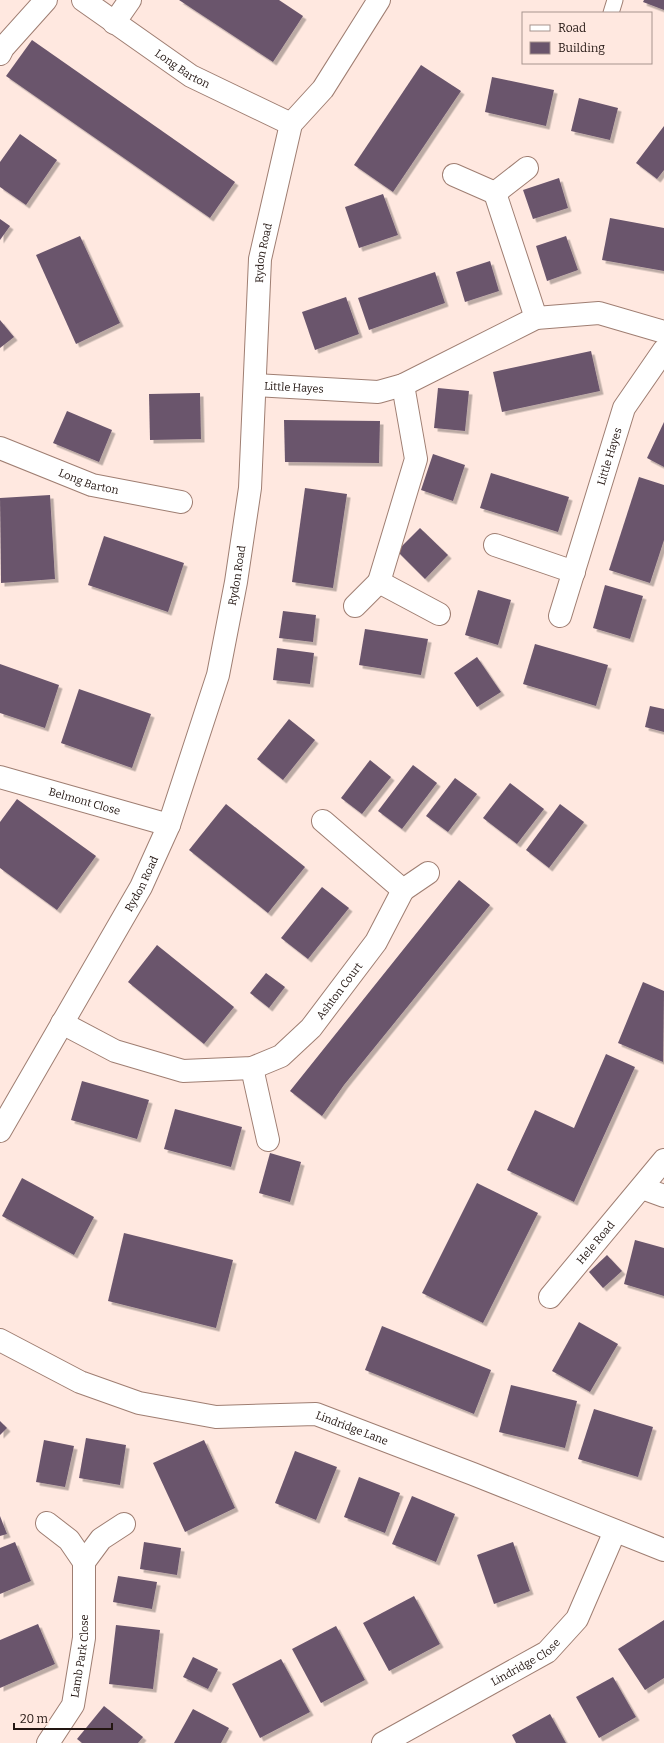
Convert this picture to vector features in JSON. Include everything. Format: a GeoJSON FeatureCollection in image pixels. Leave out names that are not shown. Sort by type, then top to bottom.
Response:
{"type":"FeatureCollection","features":[{"type":"Feature","properties":{"kind":"street"},"geometry":{"type":"LineString","coordinates":[[0,54],[3,48],[46,0]]}},
{"type":"Feature","properties":{"kind":"street","name":"Long Barton"},"geometry":{"type":"LineString","coordinates":[[83,0],[191,76],[291,124]]}},
{"type":"Feature","properties":{"kind":"street"},"geometry":{"type":"LineString","coordinates":[[114,23],[130,0]]}},
{"type":"Feature","properties":{"kind":"street","name":"Rydon Road"},"geometry":{"type":"LineString","coordinates":[[0,1131],[140,887],[169,824],[218,675],[236,582],[250,488],[260,259],[291,124],[323,89],[379,0]]}},
{"type":"Feature","properties":{"kind":"street"},"geometry":{"type":"LineString","coordinates":[[495,193],[527,168]]}},
{"type":"Feature","properties":{"kind":"street"},"geometry":{"type":"LineString","coordinates":[[454,175],[495,193],[536,318]]}},
{"type":"Feature","properties":{"kind":"street","name":"Little Hayes"},"geometry":{"type":"LineString","coordinates":[[255,385],[378,392],[403,385],[536,318],[599,313],[664,332]]}},
{"type":"Feature","properties":{"kind":"street","name":"Little Hayes"},"geometry":{"type":"LineString","coordinates":[[560,616],[624,408],[664,350]]}},
{"type":"Feature","properties":{"kind":"street"},"geometry":{"type":"LineString","coordinates":[[355,606],[379,582],[416,459],[403,385]]}},
{"type":"Feature","properties":{"kind":"street","name":"Long Barton"},"geometry":{"type":"LineString","coordinates":[[0,448],[92,485],[181,502]]}},
{"type":"Feature","properties":{"kind":"street"},"geometry":{"type":"LineString","coordinates":[[495,545],[574,572]]}},
{"type":"Feature","properties":{"kind":"street"},"geometry":{"type":"LineString","coordinates":[[379,582],[439,614]]}},
{"type":"Feature","properties":{"kind":"street","name":"Belmont Close"},"geometry":{"type":"LineString","coordinates":[[0,777],[169,824]]}},
{"type":"Feature","properties":{"kind":"street"},"geometry":{"type":"LineString","coordinates":[[323,822],[403,890]]}},
{"type":"Feature","properties":{"kind":"street","name":"Ashton Court"},"geometry":{"type":"LineString","coordinates":[[62,1023],[115,1051],[183,1071],[252,1068],[281,1056],[311,1028],[376,942],[403,890],[428,872]]}},
{"type":"Feature","properties":{"kind":"street"},"geometry":{"type":"LineString","coordinates":[[252,1068],[268,1140]]}},
{"type":"Feature","properties":{"kind":"street","name":"Hele Road"},"geometry":{"type":"LineString","coordinates":[[550,1297],[664,1160]]}},
{"type":"Feature","properties":{"kind":"street"},"geometry":{"type":"LineString","coordinates":[[642,1188],[664,1196]]}},
{"type":"Feature","properties":{"kind":"street","name":"Lindridge Lane"},"geometry":{"type":"LineString","coordinates":[[3,1348],[80,1382],[139,1403],[216,1417],[316,1414],[664,1550]]}},
{"type":"Feature","properties":{"kind":"street"},"geometry":{"type":"LineString","coordinates":[[48,1523],[69,1540],[84,1562],[101,1539],[124,1524]]}},
{"type":"Feature","properties":{"kind":"street","name":"Lindridge Close"},"geometry":{"type":"LineString","coordinates":[[383,1743],[546,1652],[577,1619],[615,1531]]}},
{"type":"Feature","properties":{"kind":"street","name":"Lamb Park Close"},"geometry":{"type":"LineString","coordinates":[[48,1743],[74,1705],[84,1638],[84,1562]]}},
{"type":"Feature","properties":{"kind":"lane"},"geometry":{"type":"LineString","coordinates":[[611,12],[615,0]]}},
{"type":"Feature","properties":{"kind":"building"},"geometry":{"type":"Polygon","coordinates":[[[179,0],[279,0],[303,16],[273,62],[179,0]]]}},
{"type":"Feature","properties":{"kind":"building"},"geometry":{"type":"Polygon","coordinates":[[[644,0],[664,0],[664,10],[643,2],[644,0]]]}},
{"type":"Feature","properties":{"kind":"building"},"geometry":{"type":"Polygon","coordinates":[[[32,40],[235,182],[210,218],[6,76],[32,40]]]}},
{"type":"Feature","properties":{"kind":"building"},"geometry":{"type":"Polygon","coordinates":[[[421,65],[461,91],[393,192],[354,165],[421,65]]]}},
{"type":"Feature","properties":{"kind":"building"},"geometry":{"type":"Polygon","coordinates":[[[492,77],[554,90],[546,126],[485,112],[492,77]]]}},
{"type":"Feature","properties":{"kind":"building"},"geometry":{"type":"Polygon","coordinates":[[[579,98],[618,108],[610,140],[571,131],[579,98]]]}},
{"type":"Feature","properties":{"kind":"building"},"geometry":{"type":"Polygon","coordinates":[[[664,126],[664,170],[657,179],[636,163],[664,126]]]}},
{"type":"Feature","properties":{"kind":"building"},"geometry":{"type":"Polygon","coordinates":[[[20,134],[57,160],[26,205],[0,187],[0,162],[20,134]]]}},
{"type":"Feature","properties":{"kind":"building"},"geometry":{"type":"Polygon","coordinates":[[[559,178],[568,208],[533,219],[523,190],[559,178]]]}},
{"type":"Feature","properties":{"kind":"building"},"geometry":{"type":"Polygon","coordinates":[[[383,194],[398,235],[359,248],[345,207],[383,194]]]}},
{"type":"Feature","properties":{"kind":"building"},"geometry":{"type":"Polygon","coordinates":[[[610,218],[664,228],[664,271],[602,260],[610,218]]]}},
{"type":"Feature","properties":{"kind":"building"},"geometry":{"type":"Polygon","coordinates":[[[0,219],[10,226],[0,240],[0,219]]]}},
{"type":"Feature","properties":{"kind":"building"},"geometry":{"type":"Polygon","coordinates":[[[80,236],[120,323],[76,344],[36,255],[80,236]]]}},
{"type":"Feature","properties":{"kind":"building"},"geometry":{"type":"Polygon","coordinates":[[[566,236],[578,270],[547,281],[536,246],[566,236]]]}},
{"type":"Feature","properties":{"kind":"building"},"geometry":{"type":"Polygon","coordinates":[[[490,261],[499,291],[465,302],[456,272],[490,261]]]}},
{"type":"Feature","properties":{"kind":"building"},"geometry":{"type":"Polygon","coordinates":[[[435,272],[445,303],[369,330],[358,298],[435,272]]]}},
{"type":"Feature","properties":{"kind":"building"},"geometry":{"type":"Polygon","coordinates":[[[346,297],[359,334],[315,350],[302,312],[346,297]]]}},
{"type":"Feature","properties":{"kind":"building"},"geometry":{"type":"Polygon","coordinates":[[[0,320],[14,337],[0,348],[0,320]]]}},
{"type":"Feature","properties":{"kind":"building"},"geometry":{"type":"Polygon","coordinates":[[[591,351],[600,391],[502,412],[493,372],[591,351]]]}},
{"type":"Feature","properties":{"kind":"building"},"geometry":{"type":"Polygon","coordinates":[[[438,388],[469,391],[465,431],[434,428],[438,388]]]}},
{"type":"Feature","properties":{"kind":"building"},"geometry":{"type":"Polygon","coordinates":[[[200,393],[201,439],[150,440],[149,394],[200,393]]]}},
{"type":"Feature","properties":{"kind":"building"},"geometry":{"type":"Polygon","coordinates":[[[67,411],[112,430],[99,462],[53,443],[67,411]]]}},
{"type":"Feature","properties":{"kind":"building"},"geometry":{"type":"Polygon","coordinates":[[[284,420],[380,421],[379,463],[285,462],[284,420]]]}},
{"type":"Feature","properties":{"kind":"building"},"geometry":{"type":"Polygon","coordinates":[[[664,422],[664,467],[647,458],[664,422]]]}},
{"type":"Feature","properties":{"kind":"building"},"geometry":{"type":"Polygon","coordinates":[[[433,454],[465,465],[453,501],[421,490],[433,454]]]}},
{"type":"Feature","properties":{"kind":"building"},"geometry":{"type":"Polygon","coordinates":[[[491,473],[569,497],[558,532],[480,508],[491,473]]]}},
{"type":"Feature","properties":{"kind":"building"},"geometry":{"type":"Polygon","coordinates":[[[639,477],[664,485],[664,540],[650,583],[609,570],[639,477]]]}},
{"type":"Feature","properties":{"kind":"building"},"geometry":{"type":"Polygon","coordinates":[[[305,488],[347,494],[333,588],[292,582],[305,488]]]}},
{"type":"Feature","properties":{"kind":"building"},"geometry":{"type":"Polygon","coordinates":[[[50,495],[55,579],[1,583],[0,498],[50,495]]]}},
{"type":"Feature","properties":{"kind":"building"},"geometry":{"type":"Polygon","coordinates":[[[420,528],[448,555],[425,579],[397,551],[420,528]]]}},
{"type":"Feature","properties":{"kind":"building"},"geometry":{"type":"Polygon","coordinates":[[[104,536],[184,563],[168,612],[88,585],[104,536]]]}},
{"type":"Feature","properties":{"kind":"building"},"geometry":{"type":"Polygon","coordinates":[[[605,585],[643,596],[630,639],[593,628],[605,585]]]}},
{"type":"Feature","properties":{"kind":"building"},"geometry":{"type":"Polygon","coordinates":[[[478,590],[511,600],[498,645],[465,635],[478,590]]]}},
{"type":"Feature","properties":{"kind":"building"},"geometry":{"type":"Polygon","coordinates":[[[283,611],[316,615],[313,642],[279,638],[283,611]]]}},
{"type":"Feature","properties":{"kind":"building"},"geometry":{"type":"Polygon","coordinates":[[[365,629],[428,639],[421,675],[359,665],[365,629]]]}},
{"type":"Feature","properties":{"kind":"building"},"geometry":{"type":"Polygon","coordinates":[[[535,644],[608,665],[596,706],[523,684],[535,644]]]}},
{"type":"Feature","properties":{"kind":"building"},"geometry":{"type":"Polygon","coordinates":[[[277,648],[314,653],[310,684],[273,680],[277,648]]]}},
{"type":"Feature","properties":{"kind":"building"},"geometry":{"type":"Polygon","coordinates":[[[477,657],[501,692],[477,707],[454,673],[477,657]]]}},
{"type":"Feature","properties":{"kind":"building"},"geometry":{"type":"Polygon","coordinates":[[[0,664],[59,685],[45,728],[0,713],[0,664]]]}},
{"type":"Feature","properties":{"kind":"building"},"geometry":{"type":"Polygon","coordinates":[[[79,689],[151,714],[132,768],[61,743],[79,689]]]}},
{"type":"Feature","properties":{"kind":"building"},"geometry":{"type":"Polygon","coordinates":[[[650,706],[664,709],[664,732],[645,727],[650,706]]]}},
{"type":"Feature","properties":{"kind":"building"},"geometry":{"type":"Polygon","coordinates":[[[289,719],[315,740],[283,780],[257,759],[289,719]]]}},
{"type":"Feature","properties":{"kind":"building"},"geometry":{"type":"Polygon","coordinates":[[[370,760],[391,777],[362,814],[341,798],[370,760]]]}},
{"type":"Feature","properties":{"kind":"building"},"geometry":{"type":"Polygon","coordinates":[[[413,765],[437,783],[402,829],[378,811],[413,765]]]}},
{"type":"Feature","properties":{"kind":"building"},"geometry":{"type":"Polygon","coordinates":[[[455,778],[477,794],[448,832],[426,816],[455,778]]]}},
{"type":"Feature","properties":{"kind":"building"},"geometry":{"type":"Polygon","coordinates":[[[510,783],[544,809],[517,844],[483,818],[510,783]]]}},
{"type":"Feature","properties":{"kind":"building"},"geometry":{"type":"Polygon","coordinates":[[[17,799],[96,856],[57,910],[0,868],[0,822],[17,799]]]}},
{"type":"Feature","properties":{"kind":"building"},"geometry":{"type":"Polygon","coordinates":[[[226,804],[305,867],[268,913],[189,850],[226,804]]]}},
{"type":"Feature","properties":{"kind":"building"},"geometry":{"type":"Polygon","coordinates":[[[560,804],[584,822],[549,868],[526,850],[560,804]]]}},
{"type":"Feature","properties":{"kind":"building"},"geometry":{"type":"Polygon","coordinates":[[[459,880],[490,905],[344,1085],[322,1116],[290,1091],[459,880]]]}},
{"type":"Feature","properties":{"kind":"building"},"geometry":{"type":"Polygon","coordinates":[[[322,887],[349,908],[308,959],[281,938],[322,887]]]}},
{"type":"Feature","properties":{"kind":"building"},"geometry":{"type":"Polygon","coordinates":[[[157,945],[234,1007],[204,1044],[128,982],[157,945]]]}},
{"type":"Feature","properties":{"kind":"building"},"geometry":{"type":"Polygon","coordinates":[[[266,973],[285,987],[269,1008],[250,993],[266,973]]]}},
{"type":"Feature","properties":{"kind":"building"},"geometry":{"type":"Polygon","coordinates":[[[643,982],[664,991],[663,1062],[618,1043],[643,982]]]}},
{"type":"Feature","properties":{"kind":"building"},"geometry":{"type":"Polygon","coordinates":[[[606,1054],[635,1067],[574,1202],[507,1170],[535,1110],[574,1128],[606,1054]]]}},
{"type":"Feature","properties":{"kind":"building"},"geometry":{"type":"Polygon","coordinates":[[[82,1081],[149,1100],[137,1139],[71,1120],[82,1081]]]}},
{"type":"Feature","properties":{"kind":"building"},"geometry":{"type":"Polygon","coordinates":[[[175,1109],[242,1127],[231,1167],[164,1149],[175,1109]]]}},
{"type":"Feature","properties":{"kind":"building"},"geometry":{"type":"Polygon","coordinates":[[[270,1153],[301,1162],[290,1202],[259,1193],[270,1153]]]}},
{"type":"Feature","properties":{"kind":"building"},"geometry":{"type":"Polygon","coordinates":[[[22,1178],[94,1217],[74,1255],[2,1216],[22,1178]]]}},
{"type":"Feature","properties":{"kind":"building"},"geometry":{"type":"Polygon","coordinates":[[[477,1183],[538,1213],[483,1323],[422,1293],[477,1183]]]}},
{"type":"Feature","properties":{"kind":"building"},"geometry":{"type":"Polygon","coordinates":[[[124,1233],[233,1260],[216,1328],[108,1301],[124,1233]]]}},
{"type":"Feature","properties":{"kind":"building"},"geometry":{"type":"Polygon","coordinates":[[[635,1240],[664,1248],[664,1296],[624,1284],[635,1240]]]}},
{"type":"Feature","properties":{"kind":"building"},"geometry":{"type":"Polygon","coordinates":[[[607,1255],[622,1271],[603,1288],[589,1272],[607,1255]]]}},
{"type":"Feature","properties":{"kind":"building"},"geometry":{"type":"Polygon","coordinates":[[[579,1322],[618,1344],[590,1392],[552,1371],[579,1322]]]}},
{"type":"Feature","properties":{"kind":"building"},"geometry":{"type":"Polygon","coordinates":[[[382,1326],[491,1370],[474,1414],[365,1370],[382,1326]]]}},
{"type":"Feature","properties":{"kind":"building"},"geometry":{"type":"Polygon","coordinates":[[[511,1385],[577,1401],[565,1448],[499,1432],[511,1385]]]}},
{"type":"Feature","properties":{"kind":"building"},"geometry":{"type":"Polygon","coordinates":[[[594,1409],[653,1427],[638,1477],[578,1459],[594,1409]]]}},
{"type":"Feature","properties":{"kind":"building"},"geometry":{"type":"Polygon","coordinates":[[[0,1421],[7,1428],[0,1435],[0,1421]]]}},
{"type":"Feature","properties":{"kind":"building"},"geometry":{"type":"Polygon","coordinates":[[[86,1438],[126,1445],[120,1485],[79,1478],[86,1438]]]}},
{"type":"Feature","properties":{"kind":"building"},"geometry":{"type":"Polygon","coordinates":[[[44,1440],[74,1446],[65,1487],[36,1482],[44,1440]]]}},
{"type":"Feature","properties":{"kind":"building"},"geometry":{"type":"Polygon","coordinates":[[[204,1440],[235,1508],[185,1532],[153,1463],[204,1440]]]}},
{"type":"Feature","properties":{"kind":"building"},"geometry":{"type":"Polygon","coordinates":[[[295,1451],[337,1467],[316,1520],[275,1503],[295,1451]]]}},
{"type":"Feature","properties":{"kind":"building"},"geometry":{"type":"Polygon","coordinates":[[[359,1477],[400,1493],[385,1533],[344,1517],[359,1477]]]}},
{"type":"Feature","properties":{"kind":"building"},"geometry":{"type":"Polygon","coordinates":[[[412,1496],[455,1514],[436,1562],[392,1544],[412,1496]]]}},
{"type":"Feature","properties":{"kind":"building"},"geometry":{"type":"Polygon","coordinates":[[[0,1516],[7,1534],[0,1536],[0,1516]]]}},
{"type":"Feature","properties":{"kind":"building"},"geometry":{"type":"Polygon","coordinates":[[[15,1542],[31,1581],[0,1594],[0,1548],[15,1542]]]}},
{"type":"Feature","properties":{"kind":"building"},"geometry":{"type":"Polygon","coordinates":[[[144,1542],[181,1548],[177,1575],[140,1569],[144,1542]]]}},
{"type":"Feature","properties":{"kind":"building"},"geometry":{"type":"Polygon","coordinates":[[[513,1542],[530,1591],[494,1604],[477,1555],[513,1542]]]}},
{"type":"Feature","properties":{"kind":"building"},"geometry":{"type":"Polygon","coordinates":[[[118,1576],[157,1582],[152,1609],[113,1602],[118,1576]]]}},
{"type":"Feature","properties":{"kind":"building"},"geometry":{"type":"Polygon","coordinates":[[[414,1596],[440,1644],[389,1671],[363,1623],[414,1596]]]}},
{"type":"Feature","properties":{"kind":"building"},"geometry":{"type":"Polygon","coordinates":[[[664,1620],[664,1678],[645,1690],[618,1649],[664,1620]]]}},
{"type":"Feature","properties":{"kind":"building"},"geometry":{"type":"Polygon","coordinates":[[[38,1624],[55,1664],[0,1688],[0,1640],[38,1624]]]}},
{"type":"Feature","properties":{"kind":"building"},"geometry":{"type":"Polygon","coordinates":[[[116,1625],[160,1630],[153,1689],[109,1684],[116,1625]]]}},
{"type":"Feature","properties":{"kind":"building"},"geometry":{"type":"Polygon","coordinates":[[[336,1626],[365,1680],[321,1703],[292,1649],[336,1626]]]}},
{"type":"Feature","properties":{"kind":"building"},"geometry":{"type":"Polygon","coordinates":[[[193,1657],[218,1669],[208,1689],[183,1677],[193,1657]]]}},
{"type":"Feature","properties":{"kind":"building"},"geometry":{"type":"Polygon","coordinates":[[[281,1659],[310,1712],[260,1738],[232,1684],[281,1659]]]}},
{"type":"Feature","properties":{"kind":"building"},"geometry":{"type":"Polygon","coordinates":[[[613,1677],[636,1717],[599,1738],[576,1697],[613,1677]]]}},
{"type":"Feature","properties":{"kind":"building"},"geometry":{"type":"Polygon","coordinates":[[[104,1706],[143,1737],[138,1743],[82,1743],[77,1739],[104,1706]]]}},
{"type":"Feature","properties":{"kind":"building"},"geometry":{"type":"Polygon","coordinates":[[[193,1709],[229,1728],[221,1743],[174,1743],[193,1709]]]}},
{"type":"Feature","properties":{"kind":"building"},"geometry":{"type":"Polygon","coordinates":[[[550,1714],[566,1743],[516,1743],[512,1735],[550,1714]]]}}]}
